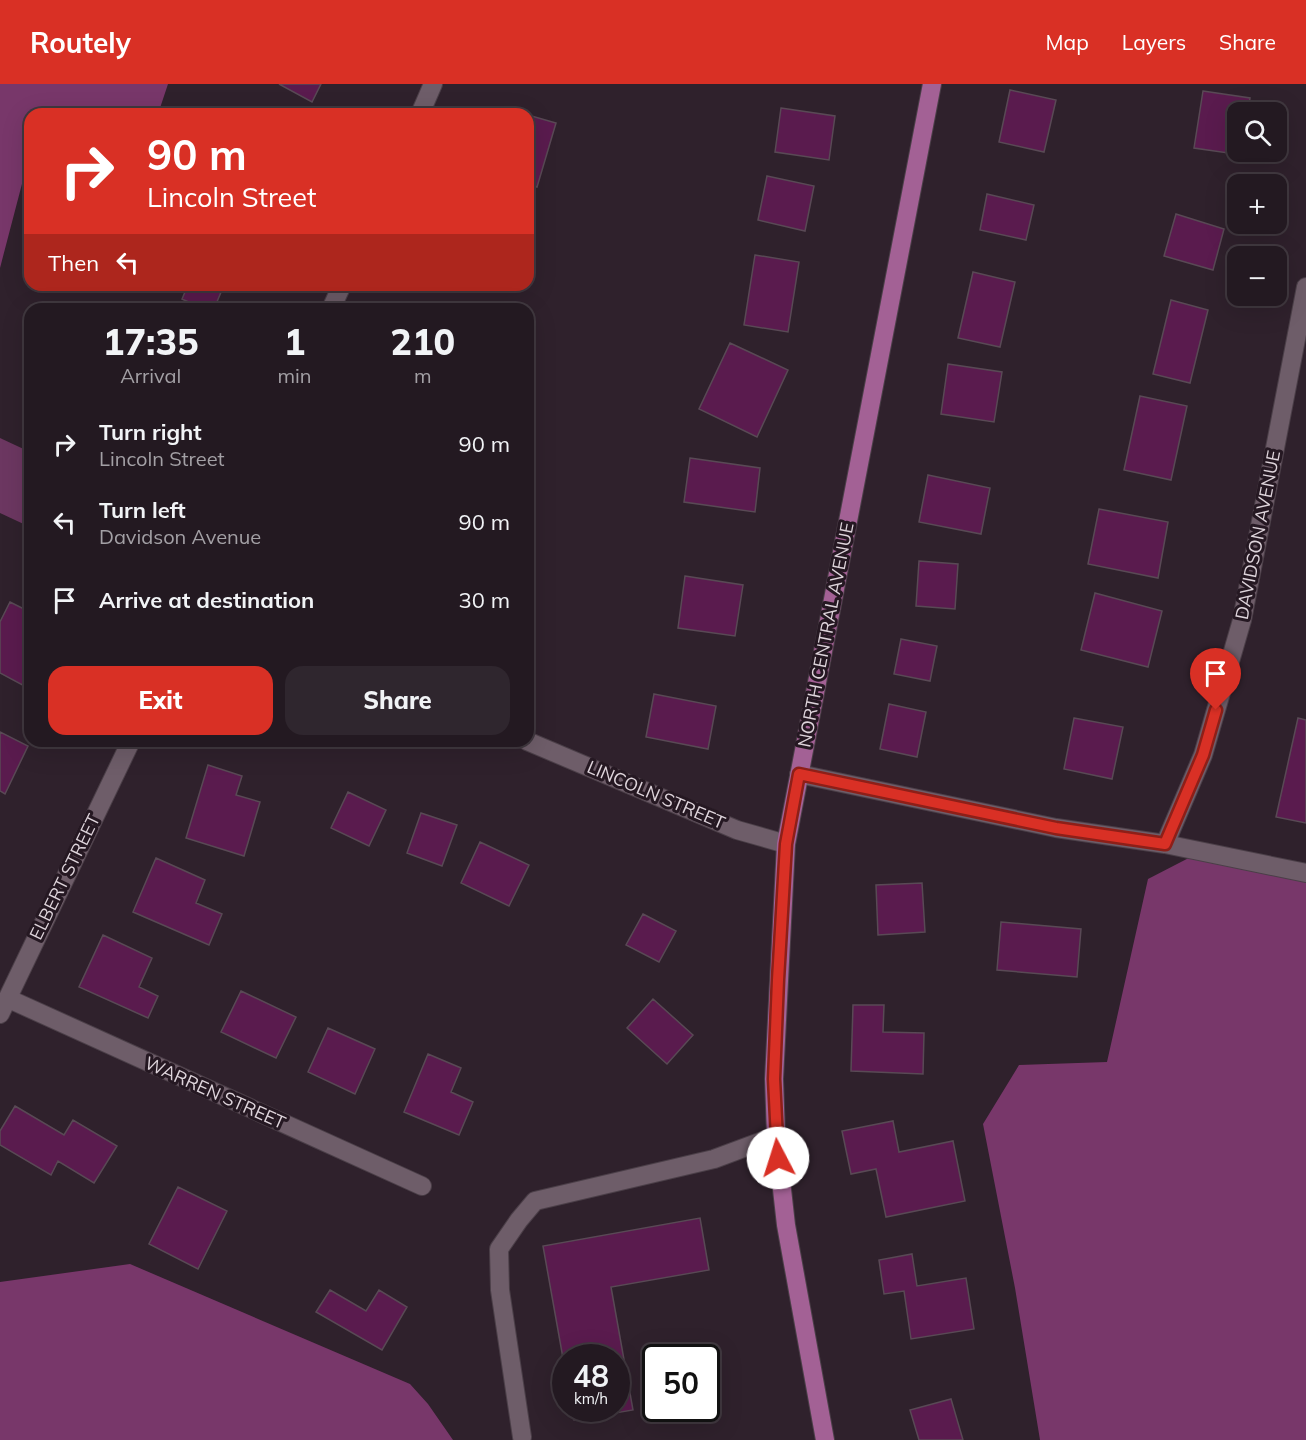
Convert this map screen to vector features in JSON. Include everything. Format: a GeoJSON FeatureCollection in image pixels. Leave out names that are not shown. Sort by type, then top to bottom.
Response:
{"type":"FeatureCollection","features":[{"type":"Feature","properties":{"kind":"main road","name":"NORTH CENTRAL AVENUE"},"geometry":{"type":"LineString","coordinates":[[825,1440],[786,1225],[776,1136],[774,1079],[786,844],[932,84]]}},
{"type":"Feature","properties":{"kind":"street"},"geometry":{"type":"LineString","coordinates":[[423,108],[433,84]]}},
{"type":"Feature","properties":{"kind":"street","name":"DAVIDSON AVENUE"},"geometry":{"type":"LineString","coordinates":[[1165,844],[1203,755],[1242,620],[1306,287]]}},
{"type":"Feature","properties":{"kind":"street","name":"LINCOLN STREET"},"geometry":{"type":"LineString","coordinates":[[534,744],[737,830],[786,844]]}},
{"type":"Feature","properties":{"kind":"street","name":"ELBERT STREET"},"geometry":{"type":"LineString","coordinates":[[4,1006],[128,747]]}},
{"type":"Feature","properties":{"kind":"street"},"geometry":{"type":"LineString","coordinates":[[799,774],[1056,828],[1165,844],[1306,873]]}},
{"type":"Feature","properties":{"kind":"street","name":"WARREN STREET"},"geometry":{"type":"LineString","coordinates":[[4,1006],[422,1186]]}},
{"type":"Feature","properties":{"kind":"street"},"geometry":{"type":"LineString","coordinates":[[522,1437],[501,1290],[500,1249],[534,1201],[714,1159],[776,1136]]}},
{"type":"Feature","properties":{"kind":"shaded area"},"geometry":{"type":"Polygon","coordinates":[[[0,84],[168,84],[160,108],[24,108],[24,180],[0,268],[0,84]]]}},
{"type":"Feature","properties":{"kind":"shaded area"},"geometry":{"type":"Polygon","coordinates":[[[0,438],[24,449],[24,524],[0,513],[0,438]]]}},
{"type":"Feature","properties":{"kind":"shaded area"},"geometry":{"type":"Polygon","coordinates":[[[1210,847],[1306,865],[1306,1440],[1040,1440],[1015,1288],[983,1124],[1019,1065],[1107,1062],[1148,879],[1210,847]]]}},
{"type":"Feature","properties":{"kind":"shaded area"},"geometry":{"type":"Polygon","coordinates":[[[130,1264],[410,1384],[428,1404],[453,1440],[0,1440],[0,1282],[130,1264]]]}},
{"type":"Feature","properties":{"kind":"building"},"geometry":{"type":"Polygon","coordinates":[[[279,84],[321,84],[312,102],[279,84]]]}},
{"type":"Feature","properties":{"kind":"building"},"geometry":{"type":"Polygon","coordinates":[[[1010,90],[1056,100],[1044,152],[999,142],[1010,90]]]}},
{"type":"Feature","properties":{"kind":"building"},"geometry":{"type":"Polygon","coordinates":[[[1203,91],[1250,98],[1249,102],[1227,102],[1227,153],[1194,148],[1203,91]]]}},
{"type":"Feature","properties":{"kind":"building"},"geometry":{"type":"Polygon","coordinates":[[[781,108],[835,116],[829,160],[775,152],[781,108]]]}},
{"type":"Feature","properties":{"kind":"building"},"geometry":{"type":"Polygon","coordinates":[[[534,117],[556,123],[537,187],[534,186],[534,117]]]}},
{"type":"Feature","properties":{"kind":"building"},"geometry":{"type":"Polygon","coordinates":[[[767,176],[814,186],[805,231],[758,220],[767,176]]]}},
{"type":"Feature","properties":{"kind":"building"},"geometry":{"type":"Polygon","coordinates":[[[987,194],[1034,205],[1026,240],[980,230],[987,194]]]}},
{"type":"Feature","properties":{"kind":"building"},"geometry":{"type":"Polygon","coordinates":[[[1176,214],[1224,229],[1213,270],[1164,256],[1176,214]]]}},
{"type":"Feature","properties":{"kind":"building"},"geometry":{"type":"Polygon","coordinates":[[[755,255],[799,262],[788,332],[744,325],[755,255]]]}},
{"type":"Feature","properties":{"kind":"building"},"geometry":{"type":"Polygon","coordinates":[[[973,272],[1015,282],[1000,347],[958,338],[973,272]]]}},
{"type":"Feature","properties":{"kind":"building"},"geometry":{"type":"Polygon","coordinates":[[[185,291],[222,291],[216,303],[191,303],[182,299],[185,291]]]}},
{"type":"Feature","properties":{"kind":"building"},"geometry":{"type":"Polygon","coordinates":[[[1171,300],[1208,310],[1190,383],[1153,374],[1171,300]]]}},
{"type":"Feature","properties":{"kind":"building"},"geometry":{"type":"Polygon","coordinates":[[[730,343],[788,370],[757,437],[699,409],[730,343]]]}},
{"type":"Feature","properties":{"kind":"building"},"geometry":{"type":"Polygon","coordinates":[[[948,364],[1002,372],[994,422],[941,414],[948,364]]]}},
{"type":"Feature","properties":{"kind":"building"},"geometry":{"type":"Polygon","coordinates":[[[1140,396],[1187,406],[1171,480],[1124,470],[1140,396]]]}},
{"type":"Feature","properties":{"kind":"building"},"geometry":{"type":"Polygon","coordinates":[[[690,458],[760,468],[755,512],[684,502],[690,458]]]}},
{"type":"Feature","properties":{"kind":"building"},"geometry":{"type":"Polygon","coordinates":[[[928,475],[990,488],[981,534],[919,522],[928,475]]]}},
{"type":"Feature","properties":{"kind":"building"},"geometry":{"type":"Polygon","coordinates":[[[1099,509],[1168,522],[1158,578],[1088,564],[1099,509]]]}},
{"type":"Feature","properties":{"kind":"building"},"geometry":{"type":"Polygon","coordinates":[[[919,561],[958,564],[955,609],[916,606],[919,561]]]}},
{"type":"Feature","properties":{"kind":"building"},"geometry":{"type":"Polygon","coordinates":[[[685,576],[743,585],[735,636],[678,628],[685,576]]]}},
{"type":"Feature","properties":{"kind":"building"},"geometry":{"type":"Polygon","coordinates":[[[1095,593],[1162,611],[1148,667],[1081,650],[1095,593]]]}},
{"type":"Feature","properties":{"kind":"building"},"geometry":{"type":"Polygon","coordinates":[[[10,602],[24,609],[24,686],[0,673],[0,622],[10,602]]]}},
{"type":"Feature","properties":{"kind":"building"},"geometry":{"type":"Polygon","coordinates":[[[901,639],[937,646],[930,681],[894,674],[901,639]]]}},
{"type":"Feature","properties":{"kind":"building"},"geometry":{"type":"Polygon","coordinates":[[[654,694],[716,706],[708,749],[646,737],[654,694]]]}},
{"type":"Feature","properties":{"kind":"building"},"geometry":{"type":"Polygon","coordinates":[[[889,704],[926,712],[917,757],[880,749],[889,704]]]}},
{"type":"Feature","properties":{"kind":"building"},"geometry":{"type":"Polygon","coordinates":[[[1074,718],[1123,727],[1112,779],[1064,769],[1074,718]]]}},
{"type":"Feature","properties":{"kind":"building"},"geometry":{"type":"Polygon","coordinates":[[[1298,718],[1306,720],[1306,823],[1276,817],[1298,718]]]}},
{"type":"Feature","properties":{"kind":"building"},"geometry":{"type":"Polygon","coordinates":[[[0,732],[28,747],[5,794],[0,791],[0,732]]]}},
{"type":"Feature","properties":{"kind":"building"},"geometry":{"type":"Polygon","coordinates":[[[208,765],[242,776],[236,795],[260,802],[244,856],[186,838],[208,765]]]}},
{"type":"Feature","properties":{"kind":"building"},"geometry":{"type":"Polygon","coordinates":[[[348,792],[386,810],[369,846],[331,828],[348,792]]]}},
{"type":"Feature","properties":{"kind":"building"},"geometry":{"type":"Polygon","coordinates":[[[421,813],[457,825],[442,866],[407,853],[421,813]]]}},
{"type":"Feature","properties":{"kind":"building"},"geometry":{"type":"Polygon","coordinates":[[[480,842],[529,865],[509,906],[461,883],[480,842]]]}},
{"type":"Feature","properties":{"kind":"building"},"geometry":{"type":"Polygon","coordinates":[[[156,858],[205,880],[196,903],[222,914],[209,945],[133,912],[156,858]]]}},
{"type":"Feature","properties":{"kind":"building"},"geometry":{"type":"Polygon","coordinates":[[[922,883],[925,932],[878,935],[876,885],[922,883]]]}},
{"type":"Feature","properties":{"kind":"building"},"geometry":{"type":"Polygon","coordinates":[[[643,914],[676,931],[659,962],[626,945],[643,914]]]}},
{"type":"Feature","properties":{"kind":"building"},"geometry":{"type":"Polygon","coordinates":[[[1001,922],[1081,929],[1077,977],[997,970],[1001,922]]]}},
{"type":"Feature","properties":{"kind":"building"},"geometry":{"type":"Polygon","coordinates":[[[103,935],[152,958],[139,987],[158,996],[148,1018],[79,987],[103,935]]]}},
{"type":"Feature","properties":{"kind":"building"},"geometry":{"type":"Polygon","coordinates":[[[241,991],[296,1017],[276,1058],[221,1032],[241,991]]]}},
{"type":"Feature","properties":{"kind":"building"},"geometry":{"type":"Polygon","coordinates":[[[653,999],[693,1035],[667,1064],[627,1028],[653,999]]]}},
{"type":"Feature","properties":{"kind":"building"},"geometry":{"type":"Polygon","coordinates":[[[853,1005],[884,1005],[883,1032],[924,1033],[923,1074],[851,1071],[853,1005]]]}},
{"type":"Feature","properties":{"kind":"building"},"geometry":{"type":"Polygon","coordinates":[[[328,1028],[375,1049],[355,1094],[308,1072],[328,1028]]]}},
{"type":"Feature","properties":{"kind":"building"},"geometry":{"type":"Polygon","coordinates":[[[428,1054],[461,1068],[451,1092],[473,1102],[459,1135],[404,1112],[428,1054]]]}},
{"type":"Feature","properties":{"kind":"building"},"geometry":{"type":"Polygon","coordinates":[[[15,1106],[64,1135],[73,1120],[117,1146],[94,1183],[58,1161],[51,1175],[0,1145],[0,1131],[15,1106]]]}},
{"type":"Feature","properties":{"kind":"building"},"geometry":{"type":"Polygon","coordinates":[[[893,1121],[899,1152],[953,1141],[965,1201],[886,1217],[876,1169],[851,1174],[842,1131],[893,1121]]]}},
{"type":"Feature","properties":{"kind":"building"},"geometry":{"type":"Polygon","coordinates":[[[178,1187],[227,1211],[198,1269],[149,1244],[178,1187]]]}},
{"type":"Feature","properties":{"kind":"building"},"geometry":{"type":"Polygon","coordinates":[[[700,1218],[709,1270],[611,1287],[621,1344],[560,1344],[543,1246],[700,1218]]]}},
{"type":"Feature","properties":{"kind":"building"},"geometry":{"type":"Polygon","coordinates":[[[912,1254],[917,1286],[966,1278],[974,1329],[911,1339],[904,1291],[884,1294],[879,1260],[912,1254]]]}},
{"type":"Feature","properties":{"kind":"building"},"geometry":{"type":"Polygon","coordinates":[[[330,1290],[366,1311],[379,1290],[407,1307],[382,1350],[316,1312],[330,1290]]]}},
{"type":"Feature","properties":{"kind":"building"},"geometry":{"type":"Polygon","coordinates":[[[630,1393],[633,1410],[630,1411],[630,1393]]]}},
{"type":"Feature","properties":{"kind":"building"},"geometry":{"type":"Polygon","coordinates":[[[951,1399],[963,1440],[919,1440],[910,1410],[951,1399]]]}},
{"type":"Feature","properties":{"kind":"route"},"geometry":{"type":"LineString","coordinates":[[778,1158],[774,1079],[778,980],[786,844],[799,774],[1056,828],[1165,844],[1203,755],[1216,710]]}}]}
